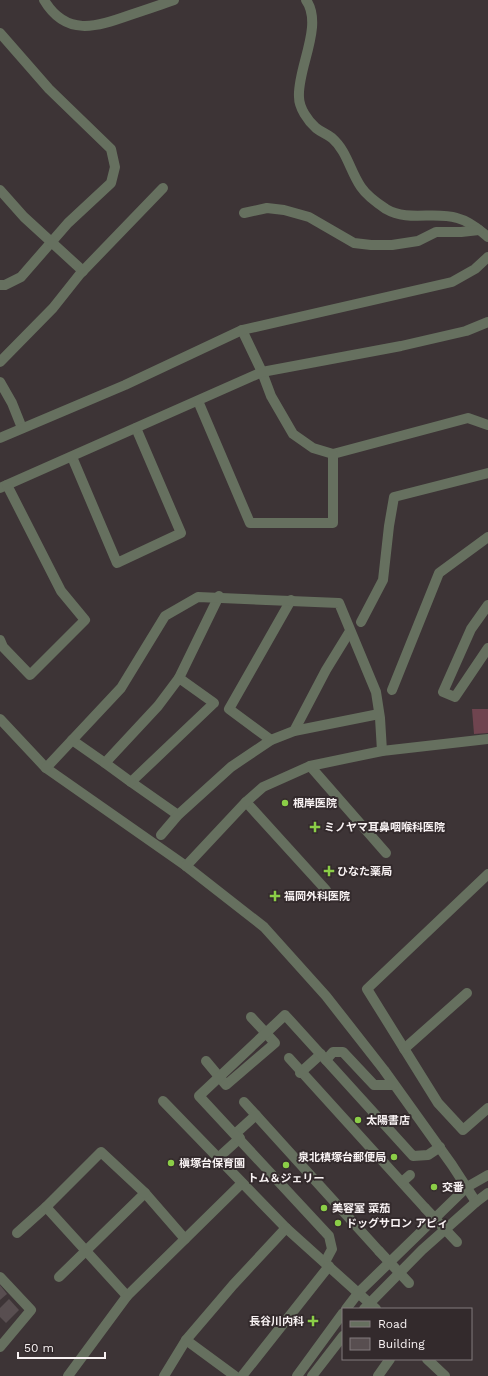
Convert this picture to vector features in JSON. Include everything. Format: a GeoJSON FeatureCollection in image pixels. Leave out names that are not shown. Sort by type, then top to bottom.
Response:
{"type":"FeatureCollection","features":[{"type":"Feature","properties":{"kind":"street"},"geometry":{"type":"LineString","coordinates":[[44,0],[56,17],[73,26],[90,27],[111,22],[174,0]]}},
{"type":"Feature","properties":{"kind":"street"},"geometry":{"type":"LineString","coordinates":[[306,0],[309,4],[312,22],[300,84],[299,99],[304,115],[316,128],[332,138],[347,157],[361,187],[373,200],[402,216],[456,218],[471,224],[488,237]]}},
{"type":"Feature","properties":{"kind":"street"},"geometry":{"type":"LineString","coordinates":[[0,33],[44,84],[111,149],[115,168],[111,183],[68,223],[21,277],[5,285],[0,285]]}},
{"type":"Feature","properties":{"kind":"street"},"geometry":{"type":"LineString","coordinates":[[0,362],[53,308],[83,271],[162,188]]}},
{"type":"Feature","properties":{"kind":"street"},"geometry":{"type":"LineString","coordinates":[[0,190],[24,217],[83,271]]}},
{"type":"Feature","properties":{"kind":"street"},"geometry":{"type":"LineString","coordinates":[[244,213],[266,208],[284,210],[309,217],[354,243],[372,245],[392,245],[418,241],[436,232],[479,230]]}},
{"type":"Feature","properties":{"kind":"street"},"geometry":{"type":"LineString","coordinates":[[0,438],[125,385],[242,330],[452,282],[475,269],[488,257]]}},
{"type":"Feature","properties":{"kind":"street"},"geometry":{"type":"LineString","coordinates":[[0,640],[3,647],[30,675],[85,620],[61,591],[4,486],[262,372],[401,346],[466,331],[488,322]]}},
{"type":"Feature","properties":{"kind":"street"},"geometry":{"type":"LineString","coordinates":[[242,330],[262,372],[271,396],[293,434],[312,448],[333,454],[468,418],[488,425]]}},
{"type":"Feature","properties":{"kind":"street"},"geometry":{"type":"LineString","coordinates":[[0,382],[3,394],[12,403],[22,428]]}},
{"type":"Feature","properties":{"kind":"street"},"geometry":{"type":"LineString","coordinates":[[198,401],[250,523],[333,523],[333,454]]}},
{"type":"Feature","properties":{"kind":"street"},"geometry":{"type":"LineString","coordinates":[[72,457],[117,563],[181,533],[136,428]]}},
{"type":"Feature","properties":{"kind":"street"},"geometry":{"type":"LineString","coordinates":[[361,622],[383,580],[389,526],[394,498],[488,473]]}},
{"type":"Feature","properties":{"kind":"street"},"geometry":{"type":"LineString","coordinates":[[392,690],[439,573],[488,537]]}},
{"type":"Feature","properties":{"kind":"street"},"geometry":{"type":"LineString","coordinates":[[105,763],[158,706],[179,678],[219,596]]}},
{"type":"Feature","properties":{"kind":"street"},"geometry":{"type":"LineString","coordinates":[[46,768],[121,688],[165,616],[198,597],[219,596],[339,603],[376,692],[382,751]]}},
{"type":"Feature","properties":{"kind":"street"},"geometry":{"type":"LineString","coordinates":[[230,709],[292,600]]}},
{"type":"Feature","properties":{"kind":"street"},"geometry":{"type":"LineString","coordinates":[[488,605],[471,629],[443,692],[455,698],[488,648]]}},
{"type":"Feature","properties":{"kind":"street"},"geometry":{"type":"LineString","coordinates":[[294,731],[326,670],[350,631]]}},
{"type":"Feature","properties":{"kind":"street"},"geometry":{"type":"LineString","coordinates":[[179,678],[214,703],[230,709],[271,740]]}},
{"type":"Feature","properties":{"kind":"street"},"geometry":{"type":"LineString","coordinates":[[131,782],[214,703]]}},
{"type":"Feature","properties":{"kind":"street"},"geometry":{"type":"LineString","coordinates":[[161,835],[178,815],[230,767],[271,740],[294,731],[379,714]]}},
{"type":"Feature","properties":{"kind":"street"},"geometry":{"type":"LineString","coordinates":[[0,719],[46,768],[186,866],[264,927],[326,996],[440,1147],[476,1202]]}},
{"type":"Feature","properties":{"kind":"street"},"geometry":{"type":"LineString","coordinates":[[186,866],[246,802],[263,787],[310,766],[382,751],[488,739]]}},
{"type":"Feature","properties":{"kind":"street"},"geometry":{"type":"LineString","coordinates":[[72,740],[178,815]]}},
{"type":"Feature","properties":{"kind":"street"},"geometry":{"type":"LineString","coordinates":[[310,766],[386,853]]}},
{"type":"Feature","properties":{"kind":"street"},"geometry":{"type":"LineString","coordinates":[[246,802],[326,890]]}},
{"type":"Feature","properties":{"kind":"street"},"geometry":{"type":"LineString","coordinates":[[488,874],[367,989],[438,1103],[463,1130],[488,1108]]}},
{"type":"Feature","properties":{"kind":"street"},"geometry":{"type":"LineString","coordinates":[[404,1048],[467,993]]}},
{"type":"Feature","properties":{"kind":"street"},"geometry":{"type":"LineString","coordinates":[[242,1376],[327,1264],[332,1249],[329,1236],[199,1096],[285,1015],[412,1156],[428,1155],[440,1147]]}},
{"type":"Feature","properties":{"kind":"street"},"geometry":{"type":"LineString","coordinates":[[251,1017],[266,1033]]}},
{"type":"Feature","properties":{"kind":"street"},"geometry":{"type":"LineString","coordinates":[[300,1073],[333,1052],[343,1052],[374,1085],[394,1085]]}},
{"type":"Feature","properties":{"kind":"street"},"geometry":{"type":"LineString","coordinates":[[289,1058],[300,1073],[457,1242]]}},
{"type":"Feature","properties":{"kind":"street"},"geometry":{"type":"LineString","coordinates":[[206,1061],[219,1077]]}},
{"type":"Feature","properties":{"kind":"street"},"geometry":{"type":"LineString","coordinates":[[163,1101],[286,1228],[359,1292],[370,1307],[422,1250],[488,1193]]}},
{"type":"Feature","properties":{"kind":"street"},"geometry":{"type":"LineString","coordinates":[[244,1102],[409,1283]]}},
{"type":"Feature","properties":{"kind":"street"},"geometry":{"type":"LineString","coordinates":[[218,1158],[256,1115]]}},
{"type":"Feature","properties":{"kind":"street"},"geometry":{"type":"LineString","coordinates":[[17,1233],[46,1207],[101,1152],[144,1193],[185,1239]]}},
{"type":"Feature","properties":{"kind":"street"},"geometry":{"type":"LineString","coordinates":[[347,1308],[359,1292],[467,1187],[488,1175]]}},
{"type":"Feature","properties":{"kind":"street"},"geometry":{"type":"LineString","coordinates":[[402,1182],[410,1176]]}},
{"type":"Feature","properties":{"kind":"street"},"geometry":{"type":"LineString","coordinates":[[68,1376],[127,1296],[242,1183]]}},
{"type":"Feature","properties":{"kind":"street"},"geometry":{"type":"LineString","coordinates":[[59,1277],[144,1193]]}},
{"type":"Feature","properties":{"kind":"street"},"geometry":{"type":"LineString","coordinates":[[46,1207],[127,1296]]}},
{"type":"Feature","properties":{"kind":"street"},"geometry":{"type":"LineString","coordinates":[[164,1376],[186,1340],[233,1285],[286,1228]]}},
{"type":"Feature","properties":{"kind":"street"},"geometry":{"type":"LineString","coordinates":[[0,1277],[32,1310],[0,1347]]}},
{"type":"Feature","properties":{"kind":"street"},"geometry":{"type":"LineString","coordinates":[[297,1376],[342,1314]]}},
{"type":"Feature","properties":{"kind":"street"},"geometry":{"type":"LineString","coordinates":[[312,1376],[342,1337]]}},
{"type":"Feature","properties":{"kind":"street"},"geometry":{"type":"LineString","coordinates":[[186,1340],[235,1376]]}},
{"type":"Feature","properties":{"kind":"street"},"geometry":{"type":"LineString","coordinates":[[378,1376],[389,1360]]}},
{"type":"Feature","properties":{"kind":"street"},"geometry":{"type":"LineString","coordinates":[[428,1360],[445,1376]]}},
{"type":"Feature","properties":{"kind":"shaded area"},"geometry":{"type":"Polygon","coordinates":[[[472,709],[488,709],[488,733],[474,734],[472,709]]]}},
{"type":"Feature","properties":{"kind":"building"},"geometry":{"type":"Polygon","coordinates":[[[0,1285],[7,1294],[0,1300],[0,1285]]]}},
{"type":"Feature","properties":{"kind":"building"},"geometry":{"type":"Polygon","coordinates":[[[9,1299],[19,1310],[6,1323],[0,1317],[0,1308],[9,1299]]]}},
{"type":"Feature","properties":{"kind":"place","name":"根岸医院"},"geometry":{"type":"Point","coordinates":[285,803]}},
{"type":"Feature","properties":{"kind":"place","name":"ミノヤマ耳鼻咽喉科医院"},"geometry":{"type":"Point","coordinates":[315,827]}},
{"type":"Feature","properties":{"kind":"place","name":"ひなた薬局"},"geometry":{"type":"Point","coordinates":[329,871]}},
{"type":"Feature","properties":{"kind":"place","name":"福岡外科医院"},"geometry":{"type":"Point","coordinates":[275,896]}},
{"type":"Feature","properties":{"kind":"place","name":"太陽書店"},"geometry":{"type":"Point","coordinates":[358,1120]}},
{"type":"Feature","properties":{"kind":"place","name":"泉北槙塚台郵便局"},"geometry":{"type":"Point","coordinates":[394,1157]}},
{"type":"Feature","properties":{"kind":"place","name":"槇塚台保育園"},"geometry":{"type":"Point","coordinates":[171,1163]}},
{"type":"Feature","properties":{"kind":"place","name":"トム＆ジェリー"},"geometry":{"type":"Point","coordinates":[286,1165]}},
{"type":"Feature","properties":{"kind":"place","name":"交番"},"geometry":{"type":"Point","coordinates":[434,1187]}},
{"type":"Feature","properties":{"kind":"place","name":"美容室 菜茄"},"geometry":{"type":"Point","coordinates":[324,1208]}},
{"type":"Feature","properties":{"kind":"place","name":"ドッグサロン アピィ"},"geometry":{"type":"Point","coordinates":[338,1223]}},
{"type":"Feature","properties":{"kind":"place","name":"長谷川内科"},"geometry":{"type":"Point","coordinates":[313,1321]}}]}
